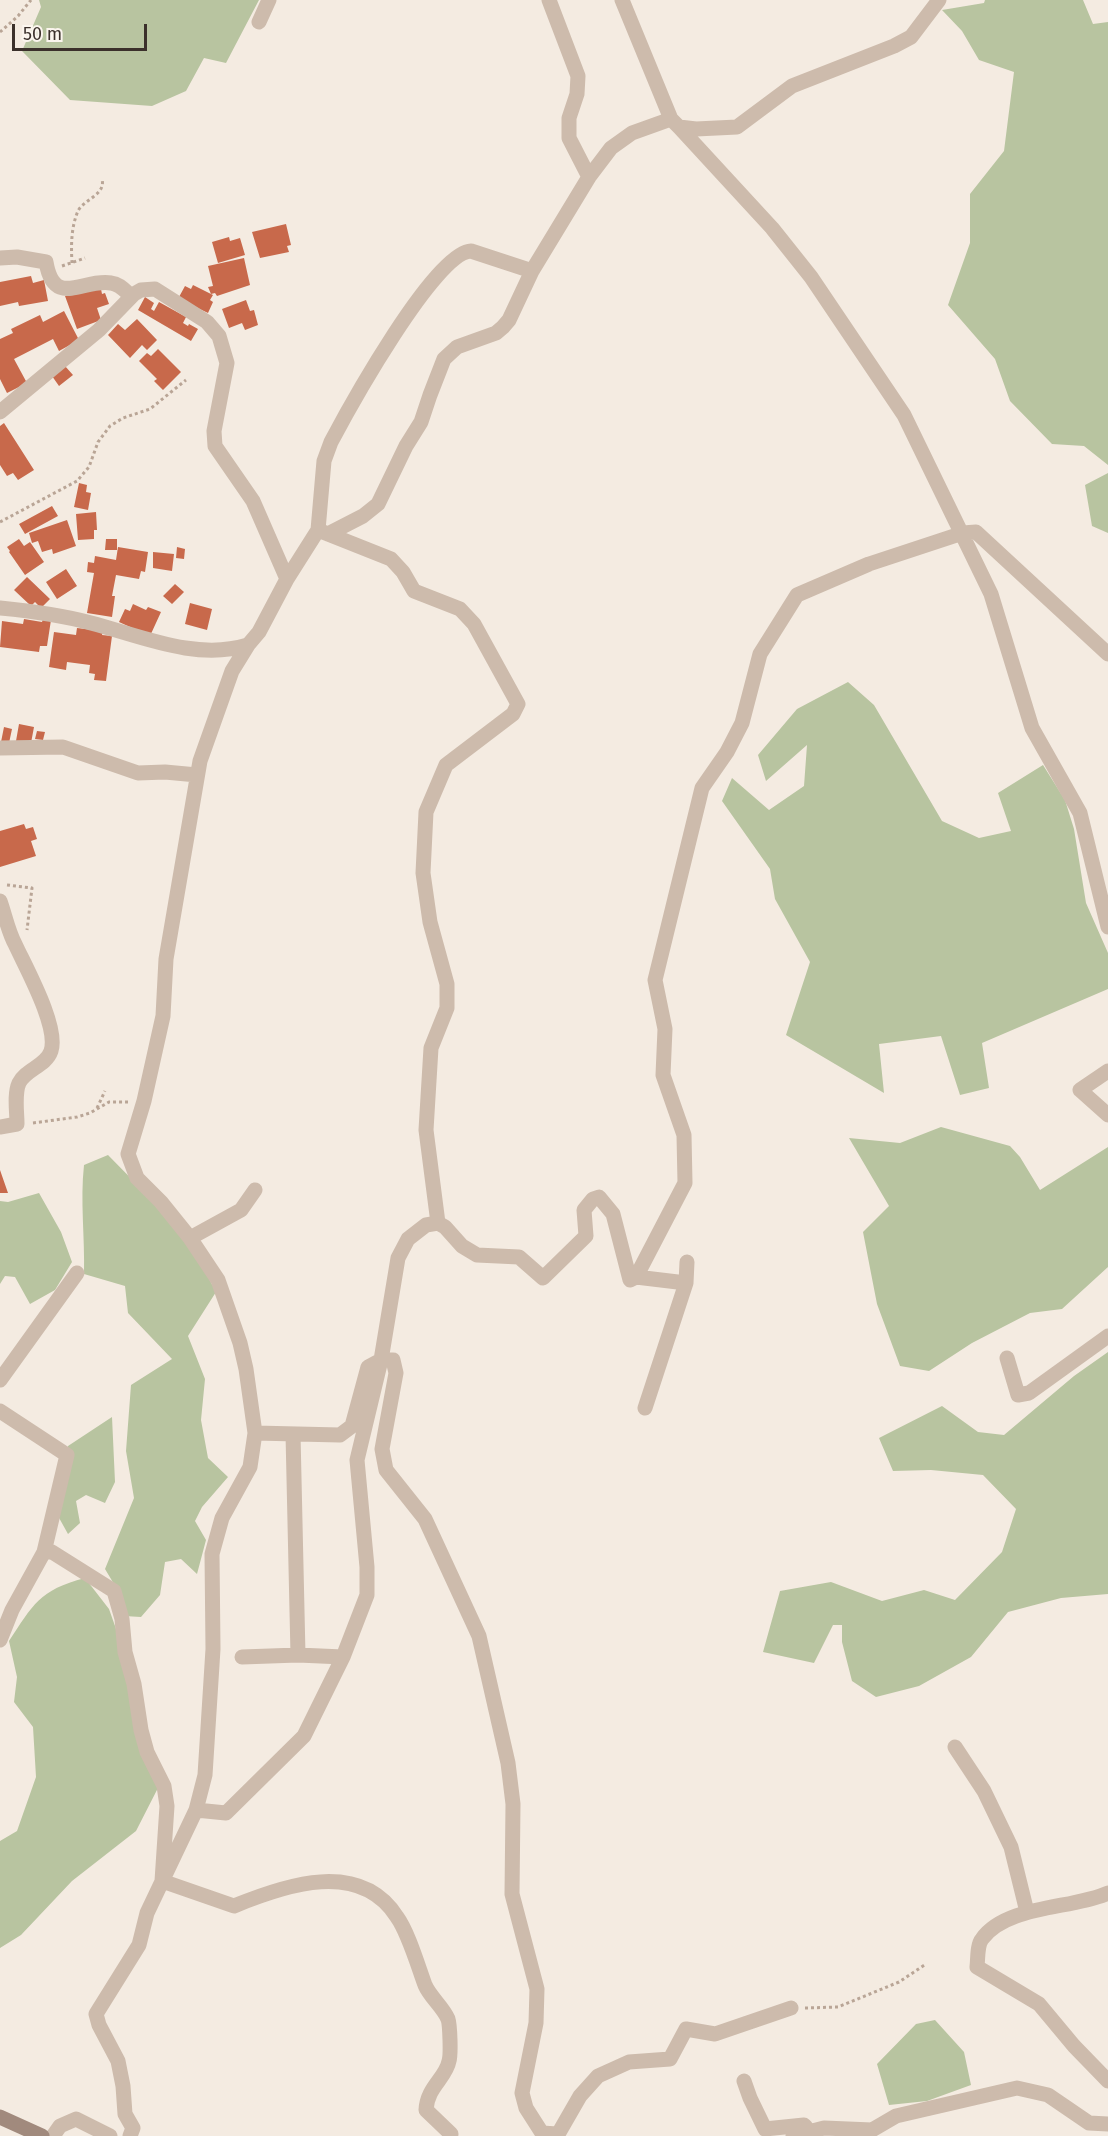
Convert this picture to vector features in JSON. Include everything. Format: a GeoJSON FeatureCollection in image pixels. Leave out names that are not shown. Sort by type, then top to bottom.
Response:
{"type":"FeatureCollection","features":[{"type":"Feature","properties":{"kind":"main road"},"geometry":{"type":"LineString","coordinates":[[0,2117],[42,2136]]}},
{"type":"Feature","properties":{"kind":"street"},"geometry":{"type":"LineString","coordinates":[[259,22],[269,0]]}},
{"type":"Feature","properties":{"kind":"street"},"geometry":{"type":"LineString","coordinates":[[549,0],[578,76],[577,94],[569,118],[569,138],[589,177]]}},
{"type":"Feature","properties":{"kind":"street"},"geometry":{"type":"LineString","coordinates":[[622,0],[675,123],[772,228],[811,277],[904,415],[991,594],[1032,728],[1080,813],[1108,927]]}},
{"type":"Feature","properties":{"kind":"street"},"geometry":{"type":"LineString","coordinates":[[130,2136],[133,2128],[125,2114],[118,2061],[99,2025],[96,2014],[139,1945],[147,1913],[196,1810],[205,1775],[213,1649],[212,1554],[222,1518],[250,1467],[255,1433],[240,1343],[218,1280],[190,1238],[161,1202],[137,1178],[128,1154],[143,1103],[163,1016],[166,959],[193,812],[197,775],[218,706],[232,671],[271,612],[287,579],[323,532],[363,516],[378,504],[406,446],[421,422],[444,358],[457,347],[496,333],[509,320],[532,271],[589,177],[611,148],[625,136],[675,123],[696,129],[737,127],[792,86],[894,46],[911,37],[939,0]]}},
{"type":"Feature","properties":{"kind":"street"},"geometry":{"type":"LineString","coordinates":[[323,532],[324,461],[331,442],[398,329],[433,279],[451,260],[466,251],[532,271]]}},
{"type":"Feature","properties":{"kind":"street"},"geometry":{"type":"LineString","coordinates":[[0,258],[17,257],[46,262],[50,279],[58,286],[73,289],[110,282],[121,286],[131,296]]}},
{"type":"Feature","properties":{"kind":"street"},"geometry":{"type":"LineString","coordinates":[[0,412],[99,330],[131,296],[141,290],[155,289],[207,322],[219,336],[227,363],[214,431],[215,446],[253,501],[287,579]]}},
{"type":"Feature","properties":{"kind":"street"},"geometry":{"type":"LineString","coordinates":[[323,532],[391,559],[403,572],[414,591],[460,609],[474,624],[518,704],[513,714],[446,765],[426,812],[423,873],[430,922],[447,984],[447,1008],[431,1048],[426,1130],[438,1223]]}},
{"type":"Feature","properties":{"kind":"street"},"geometry":{"type":"LineString","coordinates":[[196,1810],[226,1813],[304,1736],[343,1657],[367,1595],[367,1567],[357,1460],[381,1360],[398,1258],[408,1239],[426,1225],[438,1223],[445,1227],[462,1246],[477,1255],[519,1257],[543,1278],[586,1236],[584,1210],[593,1199],[599,1197],[613,1214],[630,1280],[636,1276],[685,1184],[684,1135],[663,1076],[665,1029],[655,981],[702,788],[728,752],[742,723],[760,654],[797,595],[869,564],[963,533],[976,532],[1108,654]]}},
{"type":"Feature","properties":{"kind":"street"},"geometry":{"type":"LineString","coordinates":[[0,608],[38,612],[90,622],[170,645],[220,651],[248,645]]}},
{"type":"Feature","properties":{"kind":"street"},"geometry":{"type":"LineString","coordinates":[[0,748],[63,747],[138,773],[165,772],[197,775]]}},
{"type":"Feature","properties":{"kind":"street"},"geometry":{"type":"LineString","coordinates":[[0,901],[14,944],[46,1014],[52,1041],[50,1054],[24,1076],[17,1089],[17,1124],[0,1127]]}},
{"type":"Feature","properties":{"kind":"street"},"geometry":{"type":"LineString","coordinates":[[1108,1071],[1080,1090],[1108,1115]]}},
{"type":"Feature","properties":{"kind":"street"},"geometry":{"type":"LineString","coordinates":[[190,1238],[241,1210],[255,1190]]}},
{"type":"Feature","properties":{"kind":"street"},"geometry":{"type":"LineString","coordinates":[[645,1408],[686,1283],[687,1262]]}},
{"type":"Feature","properties":{"kind":"street"},"geometry":{"type":"LineString","coordinates":[[0,1380],[77,1273]]}},
{"type":"Feature","properties":{"kind":"street"},"geometry":{"type":"LineString","coordinates":[[636,1276],[686,1283]]}},
{"type":"Feature","properties":{"kind":"street"},"geometry":{"type":"LineString","coordinates":[[1007,1358],[1018,1395],[1029,1393],[1108,1336]]}},
{"type":"Feature","properties":{"kind":"street"},"geometry":{"type":"LineString","coordinates":[[255,1433],[340,1435],[352,1426],[368,1367],[381,1360],[393,1360],[396,1373],[382,1449],[386,1470],[425,1519],[478,1636],[508,1763],[513,1804],[512,1894],[537,1989],[536,2023],[522,2093],[526,2108],[542,2133],[557,2135],[580,2096],[598,2076],[629,2062],[670,2060],[686,2029],[715,2034],[791,2008]]}},
{"type":"Feature","properties":{"kind":"street"},"geometry":{"type":"LineString","coordinates":[[0,1411],[67,1455],[44,1552],[12,1610],[0,1640]]}},
{"type":"Feature","properties":{"kind":"street"},"geometry":{"type":"LineString","coordinates":[[293,1434],[298,1655]]}},
{"type":"Feature","properties":{"kind":"street"},"geometry":{"type":"LineString","coordinates":[[44,1552],[52,1552],[109,1586],[117,1598],[141,1730],[147,1752],[164,1786],[167,1806],[162,1881]]}},
{"type":"Feature","properties":{"kind":"street"},"geometry":{"type":"LineString","coordinates":[[242,1658],[298,1655],[343,1657]]}},
{"type":"Feature","properties":{"kind":"street"},"geometry":{"type":"LineString","coordinates":[[955,1747],[984,1791],[1011,1847],[1027,1912]]}},
{"type":"Feature","properties":{"kind":"street"},"geometry":{"type":"LineString","coordinates":[[162,1881],[234,1906],[262,1895],[319,1881],[348,1883],[379,1895],[398,1917],[428,1992],[448,2019],[449,2061],[427,2099],[426,2110],[451,2134]]}},
{"type":"Feature","properties":{"kind":"street"},"geometry":{"type":"LineString","coordinates":[[1108,1893],[1027,1912],[997,1925],[980,1940],[976,1967],[1039,2004],[1074,2046],[1108,2081]]}},
{"type":"Feature","properties":{"kind":"street"},"geometry":{"type":"LineString","coordinates":[[744,2081],[765,2129],[804,2125],[811,2132]]}},
{"type":"Feature","properties":{"kind":"street"},"geometry":{"type":"LineString","coordinates":[[793,2136],[824,2128],[872,2130],[896,2116],[1017,2088],[1048,2095],[1089,2123],[1108,2124]]}},
{"type":"Feature","properties":{"kind":"street"},"geometry":{"type":"LineString","coordinates":[[53,2136],[60,2126],[76,2119],[110,2136]]}},
{"type":"Feature","properties":{"kind":"path"},"geometry":{"type":"LineString","coordinates":[[0,32],[31,0]]}},
{"type":"Feature","properties":{"kind":"path"},"geometry":{"type":"LineString","coordinates":[[72,263],[73,234],[79,209],[100,190],[103,183],[102,178]]}},
{"type":"Feature","properties":{"kind":"path"},"geometry":{"type":"LineString","coordinates":[[46,262],[63,266],[85,258]]}},
{"type":"Feature","properties":{"kind":"path"},"geometry":{"type":"LineString","coordinates":[[0,522],[77,482],[89,468],[98,442],[110,426],[123,418],[150,409],[186,380]]}},
{"type":"Feature","properties":{"kind":"path"},"geometry":{"type":"LineString","coordinates":[[0,884],[32,888],[24,948],[21,955]]}},
{"type":"Feature","properties":{"kind":"path"},"geometry":{"type":"LineString","coordinates":[[96,1110],[105,1091]]}},
{"type":"Feature","properties":{"kind":"path"},"geometry":{"type":"LineString","coordinates":[[17,1124],[28,1125],[78,1117],[113,1102],[143,1103]]}},
{"type":"Feature","properties":{"kind":"path"},"geometry":{"type":"LineString","coordinates":[[791,2008],[838,2007],[898,1982],[926,1965]]}},
{"type":"Feature","properties":{"kind":"green space"},"geometry":{"type":"Polygon","coordinates":[[[39,0],[259,0],[226,63],[204,58],[186,91],[152,106],[70,100],[22,51],[41,7],[39,0]]]}},
{"type":"Feature","properties":{"kind":"green space"},"geometry":{"type":"Polygon","coordinates":[[[985,0],[1083,0],[1093,24],[1108,22],[1108,465],[1084,446],[1052,444],[1010,401],[995,359],[948,305],[970,243],[970,194],[1004,151],[1014,72],[979,60],[962,31],[942,10],[984,3],[985,0]]]}},
{"type":"Feature","properties":{"kind":"green space"},"geometry":{"type":"Polygon","coordinates":[[[1108,473],[1108,533],[1092,526],[1085,485],[1108,473]]]}},
{"type":"Feature","properties":{"kind":"green space"},"geometry":{"type":"Polygon","coordinates":[[[848,682],[874,705],[942,821],[979,838],[1011,831],[998,793],[1043,765],[1065,800],[1074,829],[1086,903],[1108,953],[1108,989],[982,1043],[989,1088],[960,1095],[941,1036],[879,1044],[884,1093],[786,1035],[810,962],[775,899],[770,869],[722,801],[732,778],[769,810],[804,786],[807,745],[766,781],[758,755],[797,709],[848,682]]]}},
{"type":"Feature","properties":{"kind":"green space"},"geometry":{"type":"Polygon","coordinates":[[[941,1127],[1010,1146],[1020,1157],[1040,1190],[1108,1147],[1108,1267],[1062,1309],[1030,1313],[972,1343],[929,1371],[900,1366],[877,1304],[863,1232],[889,1206],[849,1138],[900,1143],[941,1127]]]}},
{"type":"Feature","properties":{"kind":"green space"},"geometry":{"type":"Polygon","coordinates":[[[108,1155],[163,1211],[194,1250],[216,1292],[188,1336],[205,1379],[201,1420],[208,1458],[228,1477],[202,1507],[195,1521],[206,1540],[197,1574],[181,1559],[165,1562],[160,1595],[141,1617],[124,1616],[114,1584],[105,1569],[134,1498],[126,1451],[131,1385],[172,1359],[128,1313],[125,1286],[84,1274],[82,1192],[84,1165],[108,1155]]]}},
{"type":"Feature","properties":{"kind":"green space"},"geometry":{"type":"Polygon","coordinates":[[[39,1193],[61,1232],[72,1262],[55,1290],[30,1304],[15,1277],[5,1276],[0,1284],[0,1201],[8,1202],[39,1193]]]}},
{"type":"Feature","properties":{"kind":"green space"},"geometry":{"type":"Polygon","coordinates":[[[1108,1352],[1108,1594],[1061,1598],[1008,1612],[971,1657],[919,1686],[876,1697],[852,1681],[842,1642],[842,1625],[833,1625],[814,1663],[763,1652],[780,1591],[831,1582],[882,1601],[924,1590],[955,1600],[1002,1552],[1016,1509],[983,1475],[931,1470],[893,1471],[879,1438],[942,1406],[978,1432],[1004,1435],[1074,1376],[1108,1352]]]}},
{"type":"Feature","properties":{"kind":"green space"},"geometry":{"type":"Polygon","coordinates":[[[112,1417],[115,1482],[105,1503],[86,1495],[76,1501],[80,1523],[68,1534],[58,1516],[68,1446],[112,1417]]]}},
{"type":"Feature","properties":{"kind":"green space"},"geometry":{"type":"Polygon","coordinates":[[[85,1578],[109,1609],[132,1674],[160,1784],[136,1831],[72,1881],[21,1935],[0,1948],[0,1841],[17,1831],[36,1777],[33,1727],[14,1702],[17,1677],[9,1641],[39,1600],[57,1588],[85,1578]]]}},
{"type":"Feature","properties":{"kind":"green space"},"geometry":{"type":"Polygon","coordinates":[[[935,2020],[964,2052],[971,2085],[927,2101],[889,2105],[877,2064],[916,2024],[935,2020]]]}},
{"type":"Feature","properties":{"kind":"building"},"geometry":{"type":"Polygon","coordinates":[[[286,224],[291,245],[287,246],[289,252],[260,258],[252,232],[286,224]]]}},
{"type":"Feature","properties":{"kind":"building"},"geometry":{"type":"Polygon","coordinates":[[[229,237],[230,241],[240,238],[245,255],[218,263],[212,242],[229,237]]]}},
{"type":"Feature","properties":{"kind":"building"},"geometry":{"type":"Polygon","coordinates":[[[244,258],[250,285],[217,296],[215,293],[211,294],[208,287],[213,286],[208,266],[244,258]]]}},
{"type":"Feature","properties":{"kind":"building"},"geometry":{"type":"Polygon","coordinates":[[[31,276],[33,283],[44,280],[48,301],[19,306],[18,302],[0,306],[0,282],[31,276]]]}},
{"type":"Feature","properties":{"kind":"building"},"geometry":{"type":"Polygon","coordinates":[[[193,285],[213,295],[210,300],[213,302],[208,313],[179,297],[185,286],[191,289],[193,285]]]}},
{"type":"Feature","properties":{"kind":"building"},"geometry":{"type":"Polygon","coordinates":[[[101,289],[109,304],[97,308],[101,320],[77,329],[65,296],[101,289]]]}},
{"type":"Feature","properties":{"kind":"building"},"geometry":{"type":"Polygon","coordinates":[[[145,297],[154,303],[151,309],[154,311],[159,302],[186,317],[183,323],[198,329],[191,341],[138,310],[145,297]]]}},
{"type":"Feature","properties":{"kind":"building"},"geometry":{"type":"Polygon","coordinates":[[[246,300],[250,311],[254,310],[258,325],[245,330],[242,323],[229,328],[222,309],[246,300]]]}},
{"type":"Feature","properties":{"kind":"building"},"geometry":{"type":"Polygon","coordinates":[[[64,311],[79,340],[59,351],[53,339],[14,359],[27,383],[7,393],[0,379],[0,339],[13,333],[11,329],[40,315],[43,322],[64,311]]]}},
{"type":"Feature","properties":{"kind":"building"},"geometry":{"type":"Polygon","coordinates":[[[137,319],[157,340],[147,350],[142,345],[130,358],[108,335],[118,324],[125,330],[137,319]]]}},
{"type":"Feature","properties":{"kind":"building"},"geometry":{"type":"Polygon","coordinates":[[[158,349],[181,372],[163,390],[154,381],[157,379],[139,361],[147,353],[151,356],[158,349]]]}},
{"type":"Feature","properties":{"kind":"building"},"geometry":{"type":"Polygon","coordinates":[[[65,366],[73,375],[59,386],[52,376],[65,366]]]}},
{"type":"Feature","properties":{"kind":"building"},"geometry":{"type":"Polygon","coordinates":[[[4,423],[34,470],[18,480],[13,473],[7,476],[0,465],[0,426],[4,423]]]}},
{"type":"Feature","properties":{"kind":"building"},"geometry":{"type":"Polygon","coordinates":[[[79,483],[87,485],[86,492],[91,493],[88,510],[74,507],[79,483]]]}},
{"type":"Feature","properties":{"kind":"building"},"geometry":{"type":"Polygon","coordinates":[[[52,506],[58,516],[25,534],[19,524],[52,506]]]}},
{"type":"Feature","properties":{"kind":"building"},"geometry":{"type":"Polygon","coordinates":[[[96,512],[97,530],[94,530],[94,539],[78,540],[76,514],[96,512]]]}},
{"type":"Feature","properties":{"kind":"building"},"geometry":{"type":"Polygon","coordinates":[[[67,520],[76,546],[53,554],[52,549],[42,552],[38,541],[32,543],[29,533],[67,520]]]}},
{"type":"Feature","properties":{"kind":"building"},"geometry":{"type":"Polygon","coordinates":[[[19,539],[24,546],[30,542],[44,562],[25,575],[7,547],[19,539]]]}},
{"type":"Feature","properties":{"kind":"building"},"geometry":{"type":"Polygon","coordinates":[[[106,539],[117,539],[117,550],[105,550],[106,539]]]}},
{"type":"Feature","properties":{"kind":"building"},"geometry":{"type":"Polygon","coordinates":[[[118,547],[148,552],[145,572],[141,571],[139,579],[116,575],[112,596],[115,596],[112,617],[87,613],[94,573],[87,572],[88,562],[94,563],[95,556],[116,560],[118,547]]]}},
{"type":"Feature","properties":{"kind":"building"},"geometry":{"type":"Polygon","coordinates":[[[177,547],[185,549],[184,559],[176,558],[177,547]]]}},
{"type":"Feature","properties":{"kind":"building"},"geometry":{"type":"Polygon","coordinates":[[[153,552],[174,554],[172,571],[153,568],[153,552]]]}},
{"type":"Feature","properties":{"kind":"building"},"geometry":{"type":"Polygon","coordinates":[[[66,569],[77,586],[57,599],[46,582],[66,569]]]}},
{"type":"Feature","properties":{"kind":"building"},"geometry":{"type":"Polygon","coordinates":[[[27,577],[50,599],[41,608],[35,602],[31,606],[14,590],[27,577]]]}},
{"type":"Feature","properties":{"kind":"building"},"geometry":{"type":"Polygon","coordinates":[[[175,584],[184,592],[172,604],[163,596],[175,584]]]}},
{"type":"Feature","properties":{"kind":"building"},"geometry":{"type":"Polygon","coordinates":[[[190,603],[212,609],[207,630],[185,624],[190,603]]]}},
{"type":"Feature","properties":{"kind":"building"},"geometry":{"type":"Polygon","coordinates":[[[133,604],[146,610],[148,607],[161,612],[150,636],[119,622],[125,609],[130,611],[133,604]]]}},
{"type":"Feature","properties":{"kind":"building"},"geometry":{"type":"Polygon","coordinates":[[[24,619],[42,622],[43,619],[51,620],[47,646],[40,646],[39,652],[0,647],[2,621],[23,624],[24,619]]]}},
{"type":"Feature","properties":{"kind":"building"},"geometry":{"type":"Polygon","coordinates":[[[77,628],[103,631],[102,635],[112,636],[106,681],[94,680],[95,674],[89,673],[90,665],[67,662],[66,670],[49,667],[54,632],[76,635],[77,628]]]}},
{"type":"Feature","properties":{"kind":"building"},"geometry":{"type":"Polygon","coordinates":[[[19,724],[34,727],[31,743],[16,741],[19,724]]]}},
{"type":"Feature","properties":{"kind":"building"},"geometry":{"type":"Polygon","coordinates":[[[4,727],[12,729],[9,743],[1,742],[4,727]]]}},
{"type":"Feature","properties":{"kind":"building"},"geometry":{"type":"Polygon","coordinates":[[[37,731],[45,732],[43,740],[35,739],[37,731]]]}},
{"type":"Feature","properties":{"kind":"building"},"geometry":{"type":"Polygon","coordinates":[[[24,824],[26,829],[33,827],[37,839],[31,841],[36,856],[0,867],[0,831],[24,824]]]}},
{"type":"Feature","properties":{"kind":"building"},"geometry":{"type":"Polygon","coordinates":[[[0,1170],[8,1193],[0,1193],[0,1170]]]}}]}
